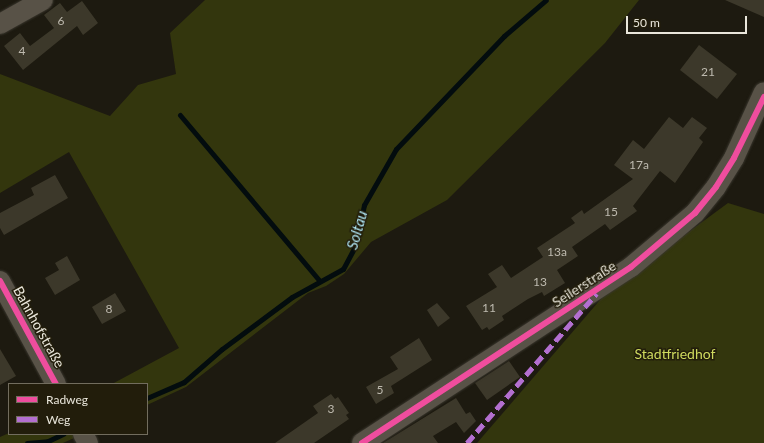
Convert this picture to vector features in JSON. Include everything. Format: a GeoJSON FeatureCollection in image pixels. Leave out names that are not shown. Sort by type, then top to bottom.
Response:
{"type":"FeatureCollection","features":[{"type":"Feature","properties":{"kind":"street"},"geometry":{"type":"LineString","coordinates":[[0,24],[43,0]]}},
{"type":"Feature","properties":{"kind":"street","name":"Seilerstraße"},"geometry":{"type":"LineString","coordinates":[[362,443],[631,267],[695,213],[716,187],[734,158],[763,95]]}},
{"type":"Feature","properties":{"kind":"street","name":"Bahnhofstraße"},"geometry":{"type":"LineString","coordinates":[[0,282],[55,383]]}},
{"type":"Feature","properties":{"kind":"green space"},"geometry":{"type":"Polygon","coordinates":[[[205,0],[639,0],[605,43],[447,200],[371,242],[344,274],[326,286],[308,293],[186,387],[148,405],[148,383],[114,383],[179,348],[69,152],[0,193],[0,74],[110,116],[138,85],[176,74],[170,33],[205,0]]]}},
{"type":"Feature","properties":{"kind":"green space","name":"Stadtfriedhof"},"geometry":{"type":"Polygon","coordinates":[[[728,203],[764,214],[764,443],[477,443],[606,293],[728,203]]]}},
{"type":"Feature","properties":{"kind":"green space"},"geometry":{"type":"Polygon","coordinates":[[[8,433],[8,435],[81,435],[63,443],[0,443],[0,437],[8,433]]]}},
{"type":"Feature","properties":{"kind":"building"},"geometry":{"type":"Polygon","coordinates":[[[725,0],[764,0],[764,17],[725,0]]]}},
{"type":"Feature","properties":{"kind":"building"},"geometry":{"type":"Polygon","coordinates":[[[82,1],[98,23],[83,35],[77,26],[23,70],[4,46],[20,33],[30,46],[54,28],[44,15],[60,3],[67,12],[82,1]]]}},
{"type":"Feature","properties":{"kind":"building"},"geometry":{"type":"Polygon","coordinates":[[[699,45],[737,74],[717,99],[680,70],[699,45]]]}},
{"type":"Feature","properties":{"kind":"building"},"geometry":{"type":"Polygon","coordinates":[[[669,117],[683,128],[692,117],[707,128],[699,138],[703,142],[675,183],[660,171],[633,206],[637,211],[610,230],[605,224],[572,247],[578,256],[557,270],[565,283],[544,296],[542,292],[528,299],[502,316],[504,320],[489,330],[487,327],[482,330],[466,306],[497,287],[488,274],[502,265],[511,278],[543,257],[537,248],[575,223],[571,218],[582,210],[584,214],[633,179],[614,165],[633,140],[644,149],[669,117]]]}},
{"type":"Feature","properties":{"kind":"building"},"geometry":{"type":"Polygon","coordinates":[[[55,175],[68,198],[4,235],[0,228],[0,213],[34,195],[31,188],[55,175]]]}},
{"type":"Feature","properties":{"kind":"building"},"geometry":{"type":"Polygon","coordinates":[[[67,256],[80,280],[55,295],[45,278],[59,270],[55,263],[67,256]]]}},
{"type":"Feature","properties":{"kind":"building"},"geometry":{"type":"Polygon","coordinates":[[[115,293],[126,311],[102,324],[92,307],[115,293]]]}},
{"type":"Feature","properties":{"kind":"building"},"geometry":{"type":"Polygon","coordinates":[[[437,303],[450,318],[438,327],[427,310],[437,303]]]}},
{"type":"Feature","properties":{"kind":"building"},"geometry":{"type":"Polygon","coordinates":[[[419,338],[432,360],[391,386],[394,393],[376,404],[366,387],[398,369],[390,357],[419,338]]]}},
{"type":"Feature","properties":{"kind":"building"},"geometry":{"type":"Polygon","coordinates":[[[0,349],[16,376],[0,385],[0,349]]]}},
{"type":"Feature","properties":{"kind":"building"},"geometry":{"type":"Polygon","coordinates":[[[509,361],[520,377],[487,400],[475,383],[509,361]]]}},
{"type":"Feature","properties":{"kind":"building"},"geometry":{"type":"Polygon","coordinates":[[[331,394],[335,399],[338,397],[349,413],[346,415],[349,419],[314,443],[275,443],[318,413],[313,406],[331,394]]]}},
{"type":"Feature","properties":{"kind":"building"},"geometry":{"type":"Polygon","coordinates":[[[456,398],[466,414],[470,412],[476,421],[464,433],[456,422],[433,436],[438,443],[383,443],[456,398]]]}},
{"type":"Feature","properties":{"kind":"waterway","name":"Soltau"},"geometry":{"type":"LineString","coordinates":[[148,398],[184,382],[222,349],[292,297],[343,269],[355,246],[364,205],[396,149],[504,36],[546,0]]}},
{"type":"Feature","properties":{"kind":"waterway"},"geometry":{"type":"LineString","coordinates":[[180,115],[320,281]]}},
{"type":"Feature","properties":{"kind":"waterway","name":"Soltau"},"geometry":{"type":"LineString","coordinates":[[27,443],[48,441],[61,435]]}},
{"type":"Feature","properties":{"kind":"marked path"},"geometry":{"type":"LineString","coordinates":[[467,443],[597,293]]}},
{"type":"Feature","properties":{"kind":"cycle path"},"geometry":{"type":"LineString","coordinates":[[362,443],[631,267],[695,213],[716,187],[734,158],[764,97]]}},
{"type":"Feature","properties":{"kind":"cycle path"},"geometry":{"type":"LineString","coordinates":[[0,281],[55,383]]}}]}
